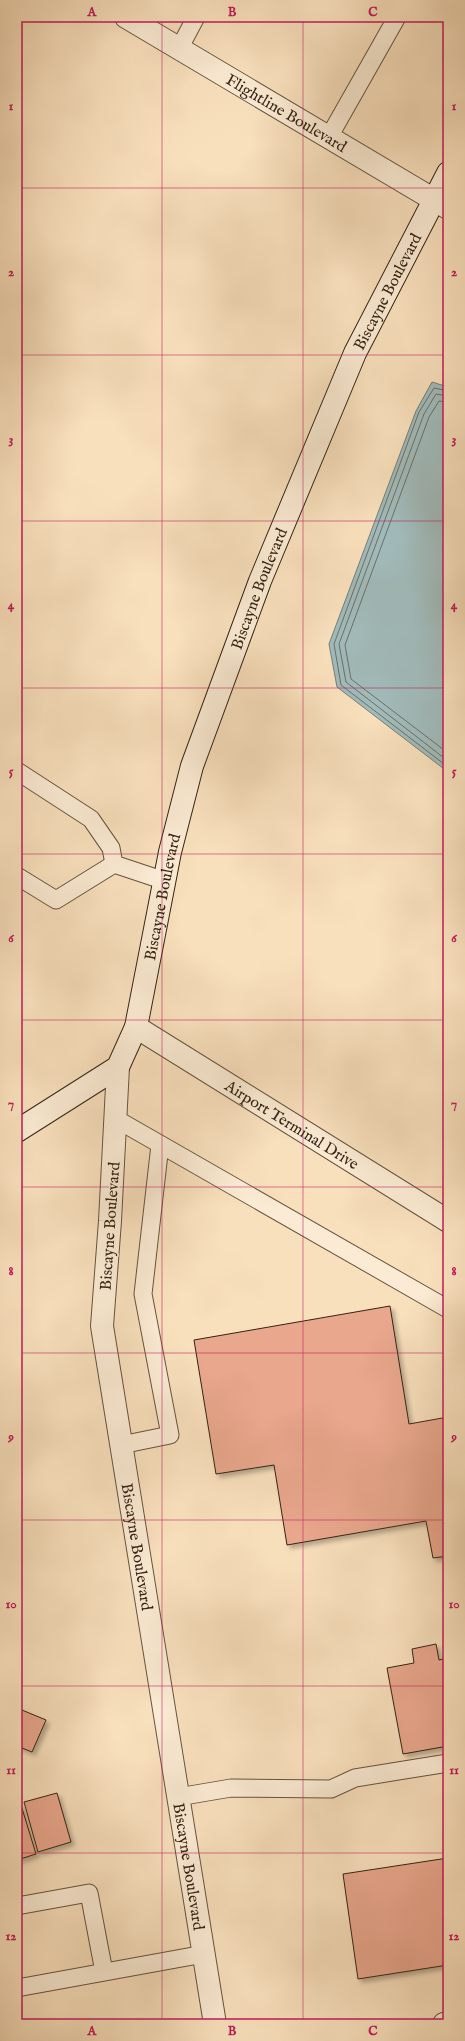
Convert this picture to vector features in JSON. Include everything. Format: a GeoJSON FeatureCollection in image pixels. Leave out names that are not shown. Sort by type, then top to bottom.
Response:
{"type":"FeatureCollection","features":[{"type":"Feature","properties":{"kind":"street","name":"Flightline Boulevard"},"geometry":{"type":"LineString","coordinates":[[126,17],[440,203]]}},
{"type":"Feature","properties":{"kind":"street","name":"Biscayne Boulevard"},"geometry":{"type":"LineString","coordinates":[[215,2024],[102,1326],[110,1220],[118,1067],[136,1028],[165,881],[192,766],[260,581],[355,353],[440,203],[448,173]]}},
{"type":"Feature","properties":{"kind":"street","name":"Airport Terminal Drive"},"geometry":{"type":"LineString","coordinates":[[136,1028],[448,1221]]}},
{"type":"Feature","properties":{"kind":"street"},"geometry":{"type":"LineString","coordinates":[[17,1131],[118,1067]]}},
{"type":"Feature","properties":{"kind":"street"},"geometry":{"type":"LineString","coordinates":[[444,2024],[448,2023]]}},
{"type":"Feature","properties":{"kind":"lane"},"geometry":{"type":"LineString","coordinates":[[179,49],[196,17]]}},
{"type":"Feature","properties":{"kind":"lane"},"geometry":{"type":"LineString","coordinates":[[329,137],[398,17]]}},
{"type":"Feature","properties":{"kind":"lane"},"geometry":{"type":"LineString","coordinates":[[17,771],[91,819],[111,848],[114,864]]}},
{"type":"Feature","properties":{"kind":"lane"},"geometry":{"type":"LineString","coordinates":[[114,864],[165,881]]}},
{"type":"Feature","properties":{"kind":"lane"},"geometry":{"type":"LineString","coordinates":[[17,876],[56,900],[114,864]]}},
{"type":"Feature","properties":{"kind":"lane"},"geometry":{"type":"LineString","coordinates":[[116,1119],[448,1309]]}},
{"type":"Feature","properties":{"kind":"lane"},"geometry":{"type":"LineString","coordinates":[[121,1445],[170,1435],[144,1294],[160,1145]]}},
{"type":"Feature","properties":{"kind":"lane"},"geometry":{"type":"LineString","coordinates":[[178,1797],[231,1788],[331,1789],[355,1778],[448,1763]]}},
{"type":"Feature","properties":{"kind":"lane"},"geometry":{"type":"LineString","coordinates":[[17,1906],[89,1893],[104,1972]]}},
{"type":"Feature","properties":{"kind":"lane"},"geometry":{"type":"LineString","coordinates":[[17,1988],[204,1954]]}},
{"type":"Feature","properties":{"kind":"water"},"geometry":{"type":"Polygon","coordinates":[[[432,382],[448,387],[448,772],[337,687],[329,644],[416,411],[432,382]]]}},
{"type":"Feature","properties":{"kind":"building"},"geometry":{"type":"Polygon","coordinates":[[[390,1306],[409,1424],[448,1417],[448,1556],[433,1558],[426,1521],[287,1545],[274,1465],[216,1474],[194,1340],[390,1306]]]}},
{"type":"Feature","properties":{"kind":"building"},"geometry":{"type":"Polygon","coordinates":[[[436,1644],[439,1660],[448,1658],[448,1746],[403,1754],[387,1668],[414,1663],[412,1649],[436,1644]]]}},
{"type":"Feature","properties":{"kind":"building"},"geometry":{"type":"Polygon","coordinates":[[[17,1708],[46,1720],[32,1752],[17,1746],[17,1708]]]}},
{"type":"Feature","properties":{"kind":"building"},"geometry":{"type":"Polygon","coordinates":[[[57,1793],[71,1842],[38,1852],[24,1802],[57,1793]]]}},
{"type":"Feature","properties":{"kind":"building"},"geometry":{"type":"Polygon","coordinates":[[[21,1805],[36,1854],[17,1860],[17,1806],[21,1805]]]}},
{"type":"Feature","properties":{"kind":"building"},"geometry":{"type":"Polygon","coordinates":[[[448,1858],[448,1965],[358,1979],[343,1874],[448,1858]]]}}]}
